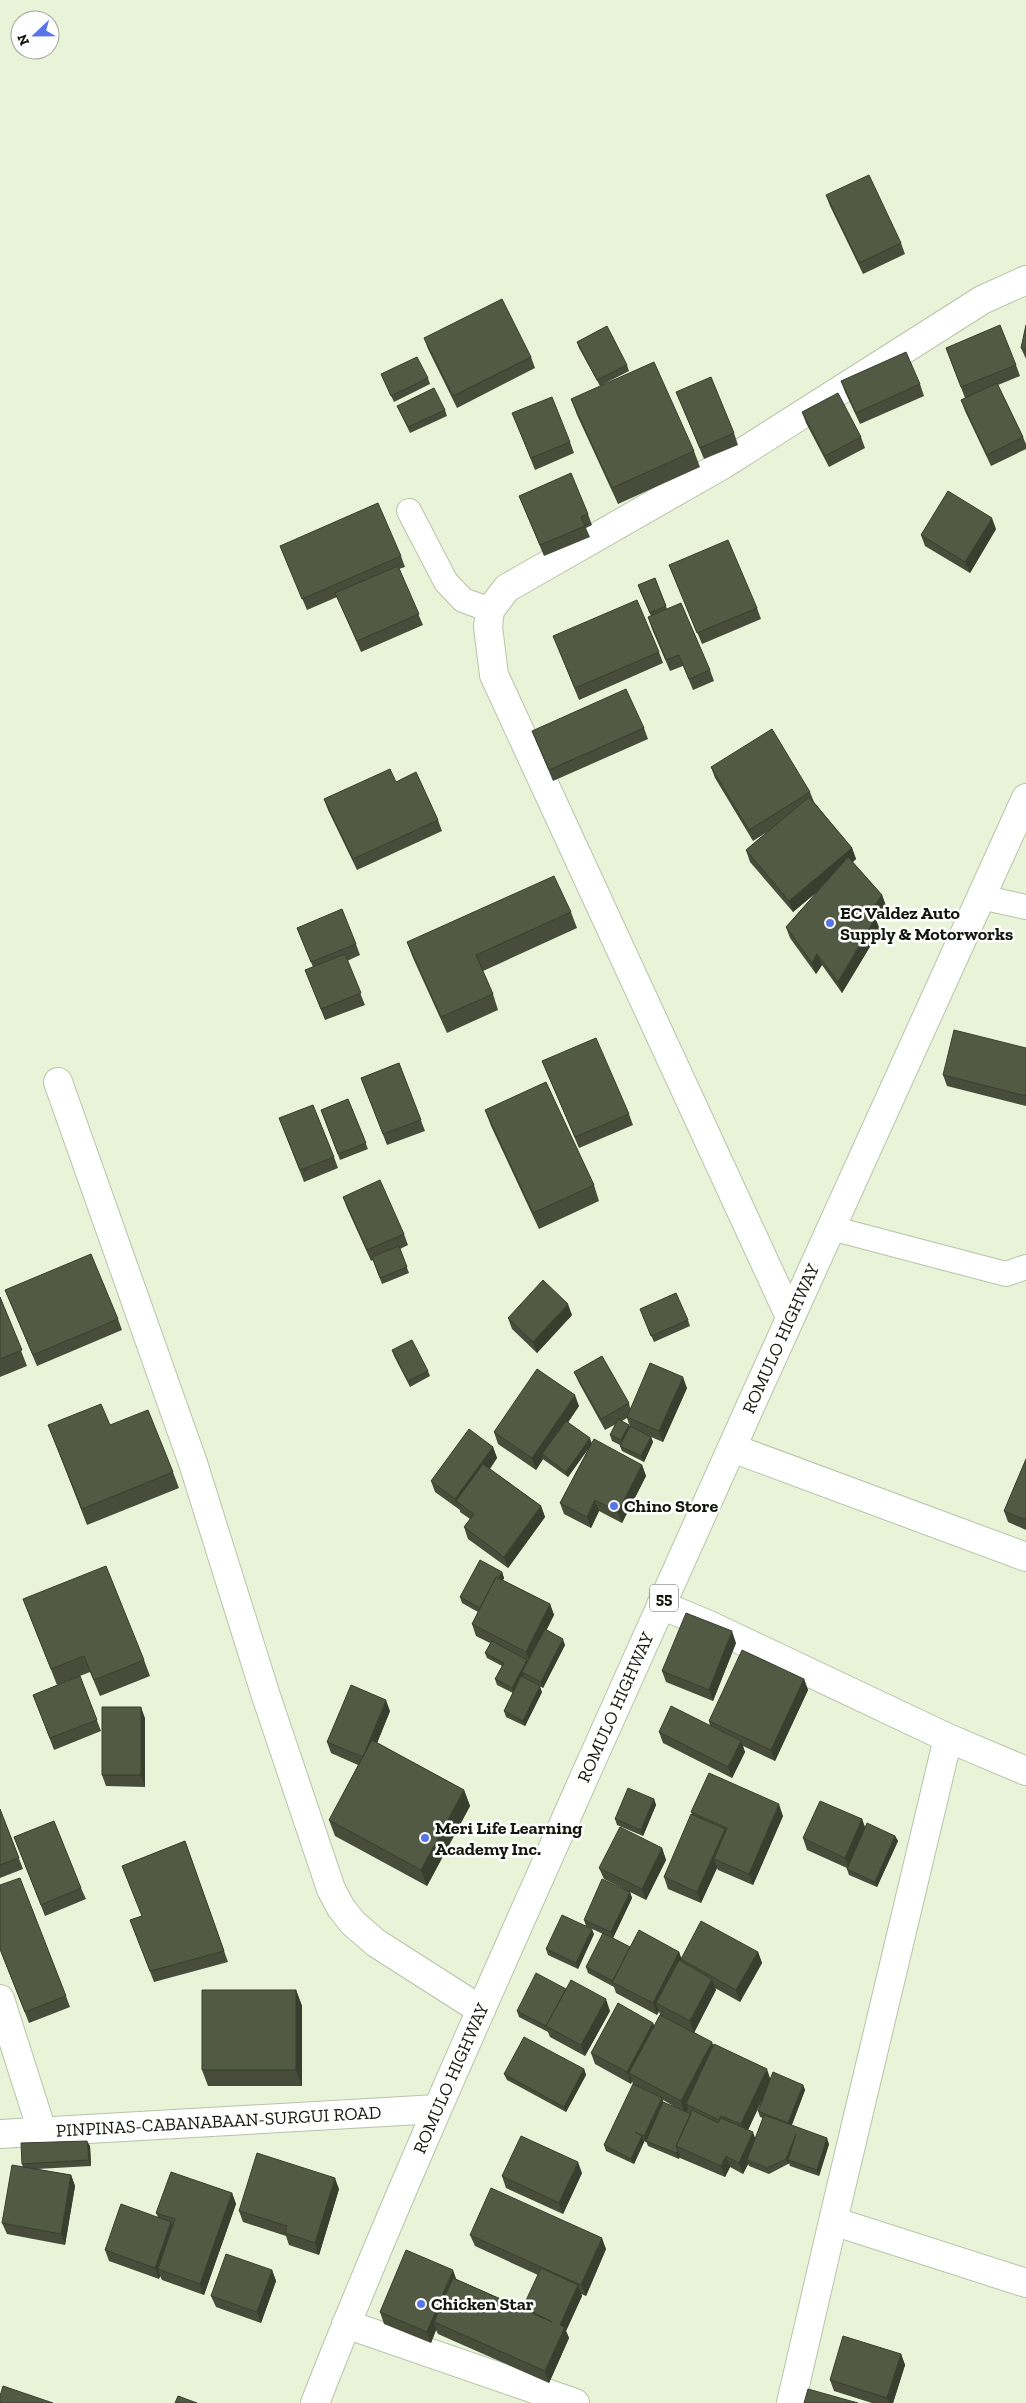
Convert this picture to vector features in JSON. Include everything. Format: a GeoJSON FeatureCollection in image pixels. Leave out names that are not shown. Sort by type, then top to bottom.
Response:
{"type":"FeatureCollection","features":[{"type":"Feature","properties":{"kind":"main road"},"geometry":{"type":"LineString","coordinates":[[790,1317],[494,675],[488,628],[490,610],[507,588],[724,464],[982,300],[1026,280]]}},
{"type":"Feature","properties":{"kind":"main road","name":"ROMULO HIGHWAY"},"geometry":{"type":"LineString","coordinates":[[315,2403],[346,2324],[437,2109],[790,1317],[1026,798]]}},
{"type":"Feature","properties":{"kind":"main road"},"geometry":{"type":"LineString","coordinates":[[58,1082],[193,1463],[266,1696],[332,1889],[341,1908],[353,1923],[376,1943],[481,2010]]}},
{"type":"Feature","properties":{"kind":"main road"},"geometry":{"type":"LineString","coordinates":[[732,1448],[1026,1557]]}},
{"type":"Feature","properties":{"kind":"main road"},"geometry":{"type":"LineString","coordinates":[[661,1605],[709,1624],[948,1738],[1026,1771]]}},
{"type":"Feature","properties":{"kind":"main road"},"geometry":{"type":"LineString","coordinates":[[791,2403],[948,1738]]}},
{"type":"Feature","properties":{"kind":"main road"},"geometry":{"type":"LineString","coordinates":[[0,1999],[42,2131]]}},
{"type":"Feature","properties":{"kind":"main road","name":"PINPINAS-CABANABAAN-SURGUI ROAD"},"geometry":{"type":"LineString","coordinates":[[0,2134],[437,2109]]}},
{"type":"Feature","properties":{"kind":"main road"},"geometry":{"type":"LineString","coordinates":[[833,2221],[1026,2284]]}},
{"type":"Feature","properties":{"kind":"main road"},"geometry":{"type":"LineString","coordinates":[[346,2324],[575,2403]]}},
{"type":"Feature","properties":{"kind":"lane"},"geometry":{"type":"LineString","coordinates":[[409,511],[446,582],[463,600],[490,610]]}},
{"type":"Feature","properties":{"kind":"lane"},"geometry":{"type":"LineString","coordinates":[[981,897],[1026,907]]}},
{"type":"Feature","properties":{"kind":"lane"},"geometry":{"type":"LineString","coordinates":[[830,1228],[1006,1274],[1026,1267]]}},
{"type":"Feature","properties":{"kind":"building"},"geometry":{"type":"Polygon","coordinates":[[[869,175],[901,243],[859,263],[826,195],[869,175]]]}},
{"type":"Feature","properties":{"kind":"building"},"geometry":{"type":"Polygon","coordinates":[[[502,299],[531,357],[453,396],[424,338],[502,299]]]}},
{"type":"Feature","properties":{"kind":"building"},"geometry":{"type":"Polygon","coordinates":[[[1000,325],[1016,365],[961,387],[946,348],[1000,325]]]}},
{"type":"Feature","properties":{"kind":"building"},"geometry":{"type":"Polygon","coordinates":[[[1026,325],[1026,350],[1021,348],[1026,325]]]}},
{"type":"Feature","properties":{"kind":"building"},"geometry":{"type":"Polygon","coordinates":[[[607,326],[627,365],[597,380],[577,342],[607,326]]]}},
{"type":"Feature","properties":{"kind":"building"},"geometry":{"type":"Polygon","coordinates":[[[906,352],[920,384],[856,413],[841,381],[906,352]]]}},
{"type":"Feature","properties":{"kind":"building"},"geometry":{"type":"Polygon","coordinates":[[[417,357],[428,378],[391,396],[381,374],[417,357]]]}},
{"type":"Feature","properties":{"kind":"building"},"geometry":{"type":"Polygon","coordinates":[[[654,362],[694,451],[612,488],[571,399],[654,362]]]}},
{"type":"Feature","properties":{"kind":"building"},"geometry":{"type":"Polygon","coordinates":[[[711,377],[734,433],[700,448],[676,392],[711,377]]]}},
{"type":"Feature","properties":{"kind":"building"},"geometry":{"type":"Polygon","coordinates":[[[997,383],[1023,437],[987,455],[961,400],[997,383]]]}},
{"type":"Feature","properties":{"kind":"building"},"geometry":{"type":"Polygon","coordinates":[[[434,388],[445,410],[408,427],[397,406],[434,388]]]}},
{"type":"Feature","properties":{"kind":"building"},"geometry":{"type":"Polygon","coordinates":[[[838,393],[861,437],[825,456],[802,412],[838,393]]]}},
{"type":"Feature","properties":{"kind":"building"},"geometry":{"type":"Polygon","coordinates":[[[552,397],[570,442],[531,458],[512,413],[552,397]]]}},
{"type":"Feature","properties":{"kind":"building"},"geometry":{"type":"Polygon","coordinates":[[[571,473],[588,514],[581,517],[585,526],[540,545],[519,496],[571,473]]]}},
{"type":"Feature","properties":{"kind":"building"},"geometry":{"type":"Polygon","coordinates":[[[948,491],[992,518],[965,562],[921,535],[948,491]]]}},
{"type":"Feature","properties":{"kind":"building"},"geometry":{"type":"Polygon","coordinates":[[[378,503],[401,556],[302,599],[280,546],[378,503]]]}},
{"type":"Feature","properties":{"kind":"building"},"geometry":{"type":"Polygon","coordinates":[[[728,540],[757,608],[697,633],[669,565],[728,540]]]}},
{"type":"Feature","properties":{"kind":"building"},"geometry":{"type":"Polygon","coordinates":[[[398,566],[419,614],[357,641],[335,593],[398,566]]]}},
{"type":"Feature","properties":{"kind":"building"},"geometry":{"type":"Polygon","coordinates":[[[655,578],[666,606],[650,613],[638,585],[655,578]]]}},
{"type":"Feature","properties":{"kind":"building"},"geometry":{"type":"Polygon","coordinates":[[[637,600],[659,652],[575,688],[553,636],[637,600]]]}},
{"type":"Feature","properties":{"kind":"building"},"geometry":{"type":"Polygon","coordinates":[[[681,603],[710,670],[689,679],[679,655],[666,660],[648,617],[681,603]]]}},
{"type":"Feature","properties":{"kind":"building"},"geometry":{"type":"Polygon","coordinates":[[[626,689],[644,728],[549,770],[532,731],[626,689]]]}},
{"type":"Feature","properties":{"kind":"building"},"geometry":{"type":"Polygon","coordinates":[[[772,729],[810,792],[749,830],[711,767],[772,729]]]}},
{"type":"Feature","properties":{"kind":"building"},"geometry":{"type":"Polygon","coordinates":[[[390,769],[396,782],[416,772],[438,820],[353,859],[324,799],[390,769]]]}},
{"type":"Feature","properties":{"kind":"building"},"geometry":{"type":"Polygon","coordinates":[[[809,797],[852,848],[789,901],[746,850],[809,797]]]}},
{"type":"Feature","properties":{"kind":"building"},"geometry":{"type":"Polygon","coordinates":[[[848,857],[882,895],[869,914],[875,919],[838,982],[817,954],[812,963],[786,927],[848,857]]]}},
{"type":"Feature","properties":{"kind":"building"},"geometry":{"type":"Polygon","coordinates":[[[554,876],[571,912],[476,955],[493,994],[441,1017],[407,942],[554,876]]]}},
{"type":"Feature","properties":{"kind":"building"},"geometry":{"type":"Polygon","coordinates":[[[342,909],[356,944],[311,962],[297,928],[342,909]]]}},
{"type":"Feature","properties":{"kind":"building"},"geometry":{"type":"Polygon","coordinates":[[[345,954],[361,993],[321,1009],[305,970],[345,954]]]}},
{"type":"Feature","properties":{"kind":"building"},"geometry":{"type":"Polygon","coordinates":[[[954,1030],[1026,1048],[1026,1096],[943,1075],[954,1030]]]}},
{"type":"Feature","properties":{"kind":"building"},"geometry":{"type":"Polygon","coordinates":[[[596,1038],[629,1114],[575,1137],[542,1061],[596,1038]]]}},
{"type":"Feature","properties":{"kind":"building"},"geometry":{"type":"Polygon","coordinates":[[[399,1063],[421,1120],[383,1134],[361,1078],[399,1063]]]}},
{"type":"Feature","properties":{"kind":"building"},"geometry":{"type":"Polygon","coordinates":[[[546,1082],[594,1185],[533,1213],[485,1110],[546,1082]]]}},
{"type":"Feature","properties":{"kind":"building"},"geometry":{"type":"Polygon","coordinates":[[[348,1099],[366,1143],[338,1154],[321,1110],[348,1099]]]}},
{"type":"Feature","properties":{"kind":"building"},"geometry":{"type":"Polygon","coordinates":[[[313,1105],[334,1157],[300,1170],[279,1118],[313,1105]]]}},
{"type":"Feature","properties":{"kind":"building"},"geometry":{"type":"Polygon","coordinates":[[[380,1180],[404,1234],[367,1250],[343,1197],[380,1180]]]}},
{"type":"Feature","properties":{"kind":"building"},"geometry":{"type":"Polygon","coordinates":[[[399,1246],[407,1267],[380,1278],[372,1257],[399,1246]]]}},
{"type":"Feature","properties":{"kind":"building"},"geometry":{"type":"Polygon","coordinates":[[[91,1254],[118,1319],[33,1355],[5,1290],[91,1254]]]}},
{"type":"Feature","properties":{"kind":"building"},"geometry":{"type":"Polygon","coordinates":[[[543,1280],[568,1304],[533,1342],[508,1318],[543,1280]]]}},
{"type":"Feature","properties":{"kind":"building"},"geometry":{"type":"Polygon","coordinates":[[[676,1293],[688,1320],[651,1336],[640,1309],[676,1293]]]}},
{"type":"Feature","properties":{"kind":"building"},"geometry":{"type":"Polygon","coordinates":[[[0,1297],[22,1350],[0,1359],[0,1297]]]}},
{"type":"Feature","properties":{"kind":"building"},"geometry":{"type":"Polygon","coordinates":[[[412,1340],[428,1371],[408,1381],[392,1350],[412,1340]]]}},
{"type":"Feature","properties":{"kind":"building"},"geometry":{"type":"Polygon","coordinates":[[[602,1356],[629,1403],[601,1419],[574,1372],[602,1356]]]}},
{"type":"Feature","properties":{"kind":"building"},"geometry":{"type":"Polygon","coordinates":[[[650,1363],[683,1377],[659,1431],[627,1417],[650,1363]]]}},
{"type":"Feature","properties":{"kind":"building"},"geometry":{"type":"Polygon","coordinates":[[[537,1369],[575,1395],[532,1458],[494,1432],[537,1369]]]}},
{"type":"Feature","properties":{"kind":"building"},"geometry":{"type":"Polygon","coordinates":[[[101,1404],[110,1425],[148,1410],[173,1472],[82,1509],[48,1425],[101,1404]]]}},
{"type":"Feature","properties":{"kind":"building"},"geometry":{"type":"Polygon","coordinates":[[[618,1419],[629,1425],[621,1440],[610,1435],[618,1419]]]}},
{"type":"Feature","properties":{"kind":"building"},"geometry":{"type":"Polygon","coordinates":[[[566,1421],[590,1438],[566,1472],[542,1454],[566,1421]]]}},
{"type":"Feature","properties":{"kind":"building"},"geometry":{"type":"Polygon","coordinates":[[[630,1426],[651,1437],[641,1456],[620,1446],[630,1426]]]}},
{"type":"Feature","properties":{"kind":"building"},"geometry":{"type":"Polygon","coordinates":[[[469,1429],[493,1447],[455,1499],[431,1481],[469,1429]]]}},
{"type":"Feature","properties":{"kind":"building"},"geometry":{"type":"Polygon","coordinates":[[[594,1439],[642,1465],[618,1512],[595,1500],[587,1517],[560,1503],[594,1439]]]}},
{"type":"Feature","properties":{"kind":"building"},"geometry":{"type":"Polygon","coordinates":[[[1026,1459],[1026,1520],[1004,1511],[1026,1459]]]}},
{"type":"Feature","properties":{"kind":"building"},"geometry":{"type":"Polygon","coordinates":[[[483,1464],[541,1506],[504,1557],[464,1527],[474,1514],[456,1501],[483,1464]]]}},
{"type":"Feature","properties":{"kind":"building"},"geometry":{"type":"Polygon","coordinates":[[[480,1560],[502,1572],[499,1578],[496,1577],[480,1608],[460,1597],[480,1560]]]}},
{"type":"Feature","properties":{"kind":"building"},"geometry":{"type":"Polygon","coordinates":[[[106,1566],[144,1660],[94,1680],[84,1656],[51,1669],[23,1599],[106,1566]]]}},
{"type":"Feature","properties":{"kind":"building"},"geometry":{"type":"Polygon","coordinates":[[[496,1577],[550,1604],[526,1652],[472,1624],[496,1577]]]}},
{"type":"Feature","properties":{"kind":"building"},"geometry":{"type":"Polygon","coordinates":[[[686,1613],[732,1631],[709,1690],[662,1671],[686,1613]]]}},
{"type":"Feature","properties":{"kind":"building"},"geometry":{"type":"Polygon","coordinates":[[[545,1629],[563,1639],[541,1682],[522,1672],[545,1629]]]}},
{"type":"Feature","properties":{"kind":"building"},"geometry":{"type":"Polygon","coordinates":[[[492,1641],[527,1660],[512,1688],[495,1679],[504,1663],[485,1653],[492,1641]]]}},
{"type":"Feature","properties":{"kind":"building"},"geometry":{"type":"Polygon","coordinates":[[[742,1650],[804,1679],[771,1750],[709,1721],[742,1650]]]}},
{"type":"Feature","properties":{"kind":"building"},"geometry":{"type":"Polygon","coordinates":[[[80,1676],[97,1720],[50,1738],[33,1695],[80,1676]]]}},
{"type":"Feature","properties":{"kind":"building"},"geometry":{"type":"Polygon","coordinates":[[[521,1676],[540,1686],[523,1721],[504,1711],[521,1676]]]}},
{"type":"Feature","properties":{"kind":"building"},"geometry":{"type":"Polygon","coordinates":[[[351,1685],[386,1700],[363,1757],[327,1742],[351,1685]]]}},
{"type":"Feature","properties":{"kind":"building"},"geometry":{"type":"Polygon","coordinates":[[[671,1706],[741,1741],[728,1767],[659,1732],[671,1706]]]}},
{"type":"Feature","properties":{"kind":"building"},"geometry":{"type":"Polygon","coordinates":[[[102,1707],[141,1707],[141,1775],[102,1775],[102,1707]]]}},
{"type":"Feature","properties":{"kind":"building"},"geometry":{"type":"Polygon","coordinates":[[[372,1740],[464,1790],[421,1870],[329,1820],[372,1740]]]}},
{"type":"Feature","properties":{"kind":"building"},"geometry":{"type":"Polygon","coordinates":[[[709,1773],[779,1804],[749,1874],[714,1859],[727,1828],[691,1812],[709,1773]]]}},
{"type":"Feature","properties":{"kind":"building"},"geometry":{"type":"Polygon","coordinates":[[[628,1788],[654,1799],[641,1830],[615,1819],[628,1788]]]}},
{"type":"Feature","properties":{"kind":"building"},"geometry":{"type":"Polygon","coordinates":[[[820,1801],[862,1819],[845,1858],[803,1838],[820,1801]]]}},
{"type":"Feature","properties":{"kind":"building"},"geometry":{"type":"Polygon","coordinates":[[[0,1809],[19,1858],[0,1865],[0,1809]]]}},
{"type":"Feature","properties":{"kind":"building"},"geometry":{"type":"Polygon","coordinates":[[[691,1814],[725,1829],[697,1892],[664,1877],[691,1814]]]}},
{"type":"Feature","properties":{"kind":"building"},"geometry":{"type":"Polygon","coordinates":[[[54,1821],[81,1888],[41,1905],[14,1837],[54,1821]]]}},
{"type":"Feature","properties":{"kind":"building"},"geometry":{"type":"Polygon","coordinates":[[[867,1823],[895,1836],[875,1882],[847,1869],[867,1823]]]}},
{"type":"Feature","properties":{"kind":"building"},"geometry":{"type":"Polygon","coordinates":[[[620,1827],[662,1848],[642,1889],[599,1868],[620,1827]]]}},
{"type":"Feature","properties":{"kind":"building"},"geometry":{"type":"Polygon","coordinates":[[[185,1841],[224,1951],[150,1971],[130,1920],[142,1916],[122,1866],[185,1841]]]}},
{"type":"Feature","properties":{"kind":"building"},"geometry":{"type":"Polygon","coordinates":[[[20,1878],[66,1996],[25,2012],[0,1949],[0,1885],[20,1878]]]}},
{"type":"Feature","properties":{"kind":"building"},"geometry":{"type":"Polygon","coordinates":[[[602,1879],[630,1892],[611,1932],[584,1920],[602,1879]]]}},
{"type":"Feature","properties":{"kind":"building"},"geometry":{"type":"Polygon","coordinates":[[[562,1915],[592,1929],[576,1963],[546,1949],[562,1915]]]}},
{"type":"Feature","properties":{"kind":"building"},"geometry":{"type":"Polygon","coordinates":[[[701,1921],[758,1952],[736,1990],[681,1959],[701,1921]]]}},
{"type":"Feature","properties":{"kind":"building"},"geometry":{"type":"Polygon","coordinates":[[[639,1930],[679,1952],[653,2003],[612,1982],[639,1930]]]}},
{"type":"Feature","properties":{"kind":"building"},"geometry":{"type":"Polygon","coordinates":[[[603,1933],[630,1947],[613,1981],[586,1967],[603,1933]]]}},
{"type":"Feature","properties":{"kind":"building"},"geometry":{"type":"Polygon","coordinates":[[[679,1960],[712,1979],[690,2021],[656,2003],[679,1960]]]}},
{"type":"Feature","properties":{"kind":"building"},"geometry":{"type":"Polygon","coordinates":[[[536,1973],[566,1989],[546,2026],[517,2011],[536,1973]]]}},
{"type":"Feature","properties":{"kind":"building"},"geometry":{"type":"Polygon","coordinates":[[[571,1980],[606,1999],[581,2045],[546,2026],[571,1980]]]}},
{"type":"Feature","properties":{"kind":"building"},"geometry":{"type":"Polygon","coordinates":[[[202,1990],[296,1990],[296,2070],[202,2070],[202,1990]]]}},
{"type":"Feature","properties":{"kind":"building"},"geometry":{"type":"Polygon","coordinates":[[[618,2003],[653,2023],[627,2072],[591,2053],[618,2003]]]}},
{"type":"Feature","properties":{"kind":"building"},"geometry":{"type":"Polygon","coordinates":[[[660,2015],[712,2042],[681,2101],[629,2073],[660,2015]]]}},
{"type":"Feature","properties":{"kind":"building"},"geometry":{"type":"Polygon","coordinates":[[[524,2037],[584,2069],[564,2107],[504,2074],[524,2037]]]}},
{"type":"Feature","properties":{"kind":"building"},"geometry":{"type":"Polygon","coordinates":[[[714,2044],[767,2069],[741,2124],[721,2116],[719,2120],[686,2104],[714,2044]]]}},
{"type":"Feature","properties":{"kind":"building"},"geometry":{"type":"Polygon","coordinates":[[[773,2072],[803,2085],[788,2123],[758,2111],[773,2072]]]}},
{"type":"Feature","properties":{"kind":"building"},"geometry":{"type":"Polygon","coordinates":[[[633,2084],[662,2098],[644,2136],[635,2132],[642,2136],[631,2159],[604,2145],[633,2084]]]}},
{"type":"Feature","properties":{"kind":"building"},"geometry":{"type":"Polygon","coordinates":[[[663,2102],[691,2114],[676,2146],[678,2151],[676,2153],[646,2141],[663,2102]]]}},
{"type":"Feature","properties":{"kind":"building"},"geometry":{"type":"Polygon","coordinates":[[[692,2110],[718,2123],[721,2118],[753,2132],[739,2163],[726,2156],[721,2166],[676,2146],[692,2110]]]}},
{"type":"Feature","properties":{"kind":"building"},"geometry":{"type":"Polygon","coordinates":[[[764,2115],[827,2138],[817,2170],[788,2160],[796,2134],[786,2159],[767,2168],[747,2160],[764,2115]]]}},
{"type":"Feature","properties":{"kind":"building"},"geometry":{"type":"Polygon","coordinates":[[[521,2136],[578,2162],[559,2203],[502,2176],[521,2136]]]}},
{"type":"Feature","properties":{"kind":"building"},"geometry":{"type":"Polygon","coordinates":[[[87,2141],[89,2160],[22,2164],[21,2143],[87,2141]]]}},
{"type":"Feature","properties":{"kind":"building"},"geometry":{"type":"Polygon","coordinates":[[[257,2153],[335,2178],[315,2243],[285,2233],[287,2226],[239,2211],[257,2153]]]}},
{"type":"Feature","properties":{"kind":"building"},"geometry":{"type":"Polygon","coordinates":[[[12,2165],[71,2175],[61,2234],[2,2223],[12,2165]]]}},
{"type":"Feature","properties":{"kind":"building"},"geometry":{"type":"Polygon","coordinates":[[[171,2172],[232,2193],[200,2284],[158,2269],[175,2219],[156,2213],[171,2172]]]}},
{"type":"Feature","properties":{"kind":"building"},"geometry":{"type":"Polygon","coordinates":[[[491,2188],[602,2238],[581,2285],[470,2235],[491,2188]]]}},
{"type":"Feature","properties":{"kind":"building"},"geometry":{"type":"Polygon","coordinates":[[[121,2204],[171,2222],[155,2268],[105,2250],[121,2204]]]}},
{"type":"Feature","properties":{"kind":"building"},"geometry":{"type":"Polygon","coordinates":[[[406,2250],[453,2270],[427,2332],[380,2312],[406,2250]]]}},
{"type":"Feature","properties":{"kind":"building"},"geometry":{"type":"Polygon","coordinates":[[[226,2254],[272,2270],[257,2312],[211,2296],[226,2254]]]}},
{"type":"Feature","properties":{"kind":"building"},"geometry":{"type":"Polygon","coordinates":[[[541,2268],[578,2285],[560,2325],[565,2327],[545,2371],[434,2322],[453,2278],[552,2322],[523,2307],[541,2268]]]}},
{"type":"Feature","properties":{"kind":"building"},"geometry":{"type":"Polygon","coordinates":[[[843,2336],[901,2354],[887,2398],[830,2380],[843,2336]]]}},
{"type":"Feature","properties":{"kind":"building"},"geometry":{"type":"Polygon","coordinates":[[[3,2386],[53,2403],[0,2403],[3,2386]]]}},
{"type":"Feature","properties":{"kind":"building"},"geometry":{"type":"Polygon","coordinates":[[[808,2389],[858,2403],[804,2403],[808,2389]]]}},
{"type":"Feature","properties":{"kind":"building"},"geometry":{"type":"Polygon","coordinates":[[[178,2396],[197,2403],[175,2403],[178,2396]]]}},
{"type":"Feature","properties":{"kind":"place","name":"EC Valdez Auto Supply & Motorworks"},"geometry":{"type":"Point","coordinates":[830,923]}},
{"type":"Feature","properties":{"kind":"place","name":"Chino Store"},"geometry":{"type":"Point","coordinates":[614,1506]}},
{"type":"Feature","properties":{"kind":"place","name":"Meri Life Learning Academy Inc."},"geometry":{"type":"Point","coordinates":[425,1838]}},
{"type":"Feature","properties":{"kind":"place","name":"Chicken Star"},"geometry":{"type":"Point","coordinates":[421,2304]}}]}
